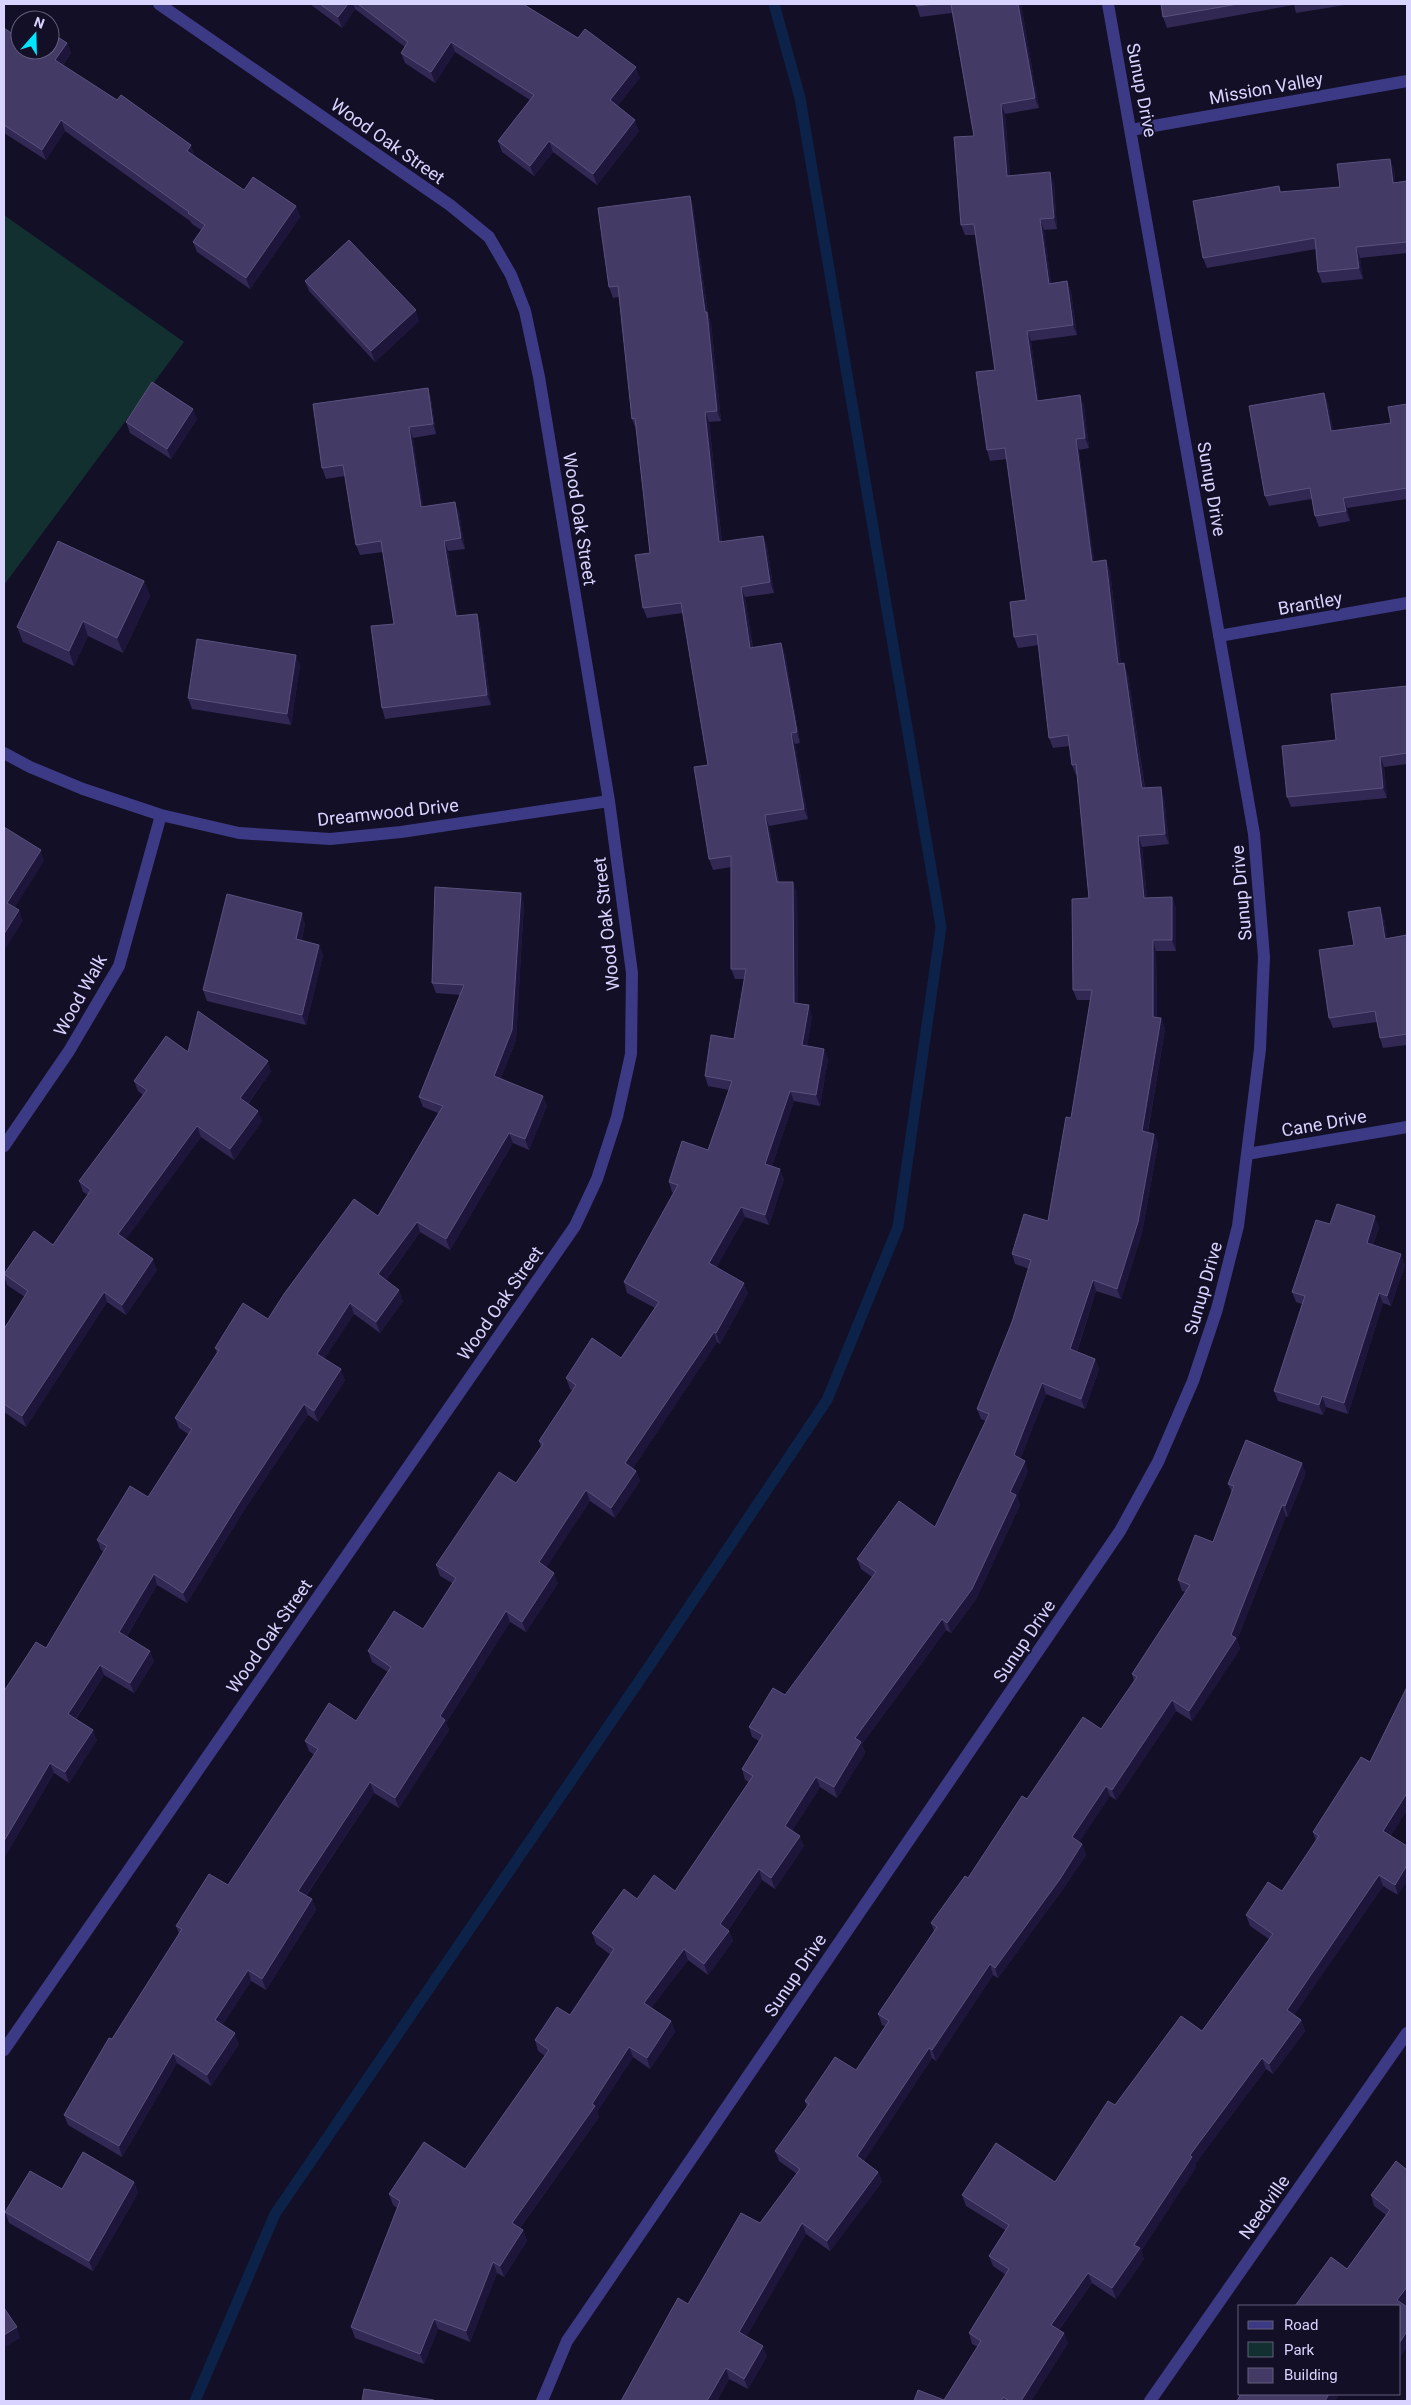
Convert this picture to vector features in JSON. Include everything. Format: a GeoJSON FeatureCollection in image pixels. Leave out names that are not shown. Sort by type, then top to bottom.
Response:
{"type":"FeatureCollection","features":[{"type":"Feature","properties":{"kind":"street","name":"Wood Oak Street"},"geometry":{"type":"LineString","coordinates":[[4,2050],[575,1226],[597,1179],[617,1117],[631,1054],[632,974],[609,801],[539,377],[525,310],[511,275],[489,237],[450,205],[158,4]]}},
{"type":"Feature","properties":{"kind":"street","name":"Sunup Drive"},"geometry":{"type":"LineString","coordinates":[[542,2401],[567,2341],[1120,1531],[1158,1462],[1193,1381],[1211,1327],[1238,1226],[1260,1049],[1264,957],[1254,834],[1108,4]]}},
{"type":"Feature","properties":{"kind":"street","name":"Mission Valley"},"geometry":{"type":"LineString","coordinates":[[1131,130],[1407,81]]}},
{"type":"Feature","properties":{"kind":"street","name":"Brantley"},"geometry":{"type":"LineString","coordinates":[[1219,636],[1407,603]]}},
{"type":"Feature","properties":{"kind":"street","name":"Dreamwood Drive"},"geometry":{"type":"LineString","coordinates":[[4,753],[30,767],[83,789],[161,815],[238,833],[330,839],[401,832],[609,801]]}},
{"type":"Feature","properties":{"kind":"street","name":"Wood Walk"},"geometry":{"type":"LineString","coordinates":[[4,1146],[70,1051],[118,966],[161,815]]}},
{"type":"Feature","properties":{"kind":"street","name":"Cane Drive"},"geometry":{"type":"LineString","coordinates":[[1247,1154],[1407,1127]]}},
{"type":"Feature","properties":{"kind":"street","name":"Needville"},"geometry":{"type":"LineString","coordinates":[[1150,2401],[1407,2033]]}},
{"type":"Feature","properties":{"kind":"green space"},"geometry":{"type":"Polygon","coordinates":[[[4,215],[184,342],[4,585],[4,215]]]}},
{"type":"Feature","properties":{"kind":"building"},"geometry":{"type":"Polygon","coordinates":[[[320,4],[348,4],[338,17],[320,4]]]}},
{"type":"Feature","properties":{"kind":"building"},"geometry":{"type":"Polygon","coordinates":[[[358,4],[523,4],[578,38],[585,29],[636,67],[610,100],[635,120],[593,174],[549,141],[530,166],[498,141],[534,95],[451,42],[431,72],[401,53],[408,42],[358,4]]]}},
{"type":"Feature","properties":{"kind":"building"},"geometry":{"type":"Polygon","coordinates":[[[916,4],[935,4],[916,6],[916,4]]]}},
{"type":"Feature","properties":{"kind":"building"},"geometry":{"type":"Polygon","coordinates":[[[951,4],[1018,4],[1035,98],[1001,104],[1007,176],[1050,172],[1054,218],[1040,219],[1049,284],[1067,281],[1073,325],[1027,331],[1037,401],[1080,395],[1085,438],[1076,439],[1092,562],[1106,560],[1118,664],[1124,663],[1142,788],[1161,787],[1165,834],[1138,836],[1144,898],[1172,897],[1172,940],[1153,940],[1153,1017],[1161,1018],[1142,1131],[1154,1134],[1138,1222],[1117,1289],[1093,1280],[1070,1349],[1095,1359],[1081,1399],[1042,1383],[1014,1455],[1025,1461],[1010,1492],[1016,1495],[972,1589],[947,1623],[942,1619],[855,1738],[861,1742],[834,1787],[816,1777],[785,1826],[800,1836],[771,1878],[759,1869],[720,1924],[729,1931],[704,1964],[684,1949],[644,2003],[671,2021],[647,2058],[629,2047],[592,2104],[595,2106],[512,2223],[523,2230],[500,2266],[493,2262],[466,2331],[434,2319],[420,2354],[351,2327],[400,2201],[389,2194],[424,2142],[465,2169],[549,2050],[535,2040],[557,2007],[570,2015],[614,1949],[592,1933],[624,1889],[637,1899],[654,1875],[675,1891],[753,1776],[742,1769],[763,1735],[749,1727],[773,1688],[785,1695],[876,1572],[857,1559],[899,1501],[935,1527],[989,1414],[977,1409],[1012,1322],[1031,1260],[1012,1254],[1024,1214],[1048,1221],[1066,1117],[1071,1118],[1092,990],[1073,990],[1072,899],[1089,898],[1076,764],[1072,765],[1068,735],[1049,738],[1037,634],[1014,637],[1010,602],[1026,600],[1005,448],[987,450],[976,372],[995,370],[974,224],[961,225],[954,137],[974,136],[951,4]]]}},
{"type":"Feature","properties":{"kind":"building"},"geometry":{"type":"Polygon","coordinates":[[[1161,4],[1238,4],[1163,17],[1161,4]]]}},
{"type":"Feature","properties":{"kind":"building"},"geometry":{"type":"Polygon","coordinates":[[[4,28],[10,32],[10,60],[55,60],[117,100],[121,95],[191,145],[187,151],[244,190],[253,177],[296,206],[246,278],[193,242],[205,225],[61,120],[42,150],[4,125],[4,28]]]}},
{"type":"Feature","properties":{"kind":"building"},"geometry":{"type":"Polygon","coordinates":[[[60,38],[67,43],[60,53],[60,38]]]}},
{"type":"Feature","properties":{"kind":"building"},"geometry":{"type":"Polygon","coordinates":[[[1390,159],[1393,183],[1407,181],[1407,242],[1356,247],[1359,268],[1318,272],[1315,238],[1203,258],[1193,201],[1279,186],[1280,192],[1340,187],[1337,164],[1390,159]]]}},
{"type":"Feature","properties":{"kind":"building"},"geometry":{"type":"Polygon","coordinates":[[[690,196],[705,312],[707,312],[717,411],[705,412],[719,542],[763,536],[770,582],[741,587],[750,648],[781,643],[797,732],[791,733],[804,809],[765,815],[777,882],[793,882],[794,1003],[809,1005],[802,1045],[824,1049],[816,1095],[790,1091],[765,1164],[780,1169],[765,1215],[741,1207],[709,1263],[744,1283],[716,1333],[714,1332],[625,1463],[636,1471],[611,1508],[586,1490],[539,1562],[554,1573],[522,1622],[506,1611],[440,1716],[445,1720],[395,1798],[370,1782],[298,1891],[312,1899],[262,1979],[248,1970],[215,2020],[235,2033],[207,2075],[173,2053],[119,2146],[64,2115],[109,2038],[112,2039],[182,1929],[176,1926],[209,1874],[228,1885],[318,1749],[305,1741],[329,1703],[356,1721],[391,1667],[368,1651],[394,1611],[423,1629],[456,1578],[436,1565],[499,1472],[516,1483],[543,1444],[539,1441],[576,1385],[566,1378],[592,1338],[621,1358],[659,1302],[624,1282],[678,1185],[669,1182],[682,1141],[708,1150],[732,1081],[705,1076],[711,1035],[734,1039],[746,969],[731,969],[731,856],[709,859],[694,767],[708,765],[681,603],[643,608],[635,555],[650,553],[635,418],[632,419],[618,286],[609,287],[598,208],[690,196]]]}},
{"type":"Feature","properties":{"kind":"building"},"geometry":{"type":"Polygon","coordinates":[[[349,240],[416,310],[371,351],[305,281],[349,240]]]}},
{"type":"Feature","properties":{"kind":"building"},"geometry":{"type":"Polygon","coordinates":[[[152,382],[193,409],[167,449],[126,422],[152,382]]]}},
{"type":"Feature","properties":{"kind":"building"},"geometry":{"type":"Polygon","coordinates":[[[428,388],[433,424],[409,427],[421,507],[455,502],[461,538],[444,541],[456,616],[477,614],[487,695],[382,708],[371,626],[394,624],[381,541],[356,545],[343,465],[322,468],[313,404],[428,388]]]}},
{"type":"Feature","properties":{"kind":"building"},"geometry":{"type":"Polygon","coordinates":[[[1324,393],[1331,431],[1391,423],[1388,407],[1407,404],[1407,488],[1343,498],[1346,511],[1315,516],[1310,488],[1265,496],[1249,406],[1324,393]]]}},
{"type":"Feature","properties":{"kind":"building"},"geometry":{"type":"Polygon","coordinates":[[[58,541],[144,581],[117,638],[83,621],[69,651],[17,627],[58,541]]]}},
{"type":"Feature","properties":{"kind":"building"},"geometry":{"type":"Polygon","coordinates":[[[197,639],[296,655],[287,714],[188,698],[197,639]]]}},
{"type":"Feature","properties":{"kind":"building"},"geometry":{"type":"Polygon","coordinates":[[[1407,686],[1407,753],[1380,757],[1383,788],[1287,797],[1282,746],[1336,740],[1331,694],[1407,686]]]}},
{"type":"Feature","properties":{"kind":"building"},"geometry":{"type":"Polygon","coordinates":[[[4,827],[41,850],[7,903],[19,910],[4,934],[4,827]]]}},
{"type":"Feature","properties":{"kind":"building"},"geometry":{"type":"Polygon","coordinates":[[[435,887],[521,893],[512,1030],[494,1076],[543,1096],[525,1139],[509,1133],[446,1239],[417,1222],[378,1274],[399,1290],[376,1322],[350,1303],[317,1354],[341,1369],[314,1411],[304,1404],[183,1593],[154,1574],[119,1632],[150,1651],[130,1683],[100,1665],[68,1714],[93,1730],[65,1772],[50,1763],[4,1841],[4,1691],[36,1642],[46,1648],[107,1546],[97,1540],[130,1486],[148,1497],[192,1429],[175,1418],[219,1350],[215,1348],[243,1303],[268,1319],[284,1294],[354,1199],[378,1216],[443,1106],[419,1097],[464,985],[432,983],[435,887]]]}},
{"type":"Feature","properties":{"kind":"building"},"geometry":{"type":"Polygon","coordinates":[[[227,894],[302,913],[296,939],[319,945],[302,1015],[203,990],[227,894]]]}},
{"type":"Feature","properties":{"kind":"building"},"geometry":{"type":"Polygon","coordinates":[[[1380,907],[1385,939],[1407,935],[1407,1034],[1380,1038],[1375,1011],[1329,1018],[1319,950],[1354,945],[1348,912],[1380,907]]]}},
{"type":"Feature","properties":{"kind":"building"},"geometry":{"type":"Polygon","coordinates":[[[198,1011],[268,1061],[240,1098],[258,1111],[230,1149],[197,1126],[118,1234],[153,1259],[122,1305],[104,1292],[22,1416],[4,1404],[4,1329],[28,1291],[4,1274],[34,1231],[53,1245],[91,1190],[79,1181],[147,1090],[134,1081],[166,1036],[188,1052],[198,1011]]]}},
{"type":"Feature","properties":{"kind":"building"},"geometry":{"type":"Polygon","coordinates":[[[1337,1204],[1375,1216],[1367,1243],[1401,1254],[1387,1296],[1379,1293],[1344,1403],[1322,1396],[1319,1405],[1274,1391],[1305,1296],[1292,1292],[1316,1220],[1330,1224],[1337,1204]]]}},
{"type":"Feature","properties":{"kind":"building"},"geometry":{"type":"Polygon","coordinates":[[[1246,1440],[1302,1463],[1285,1506],[1282,1505],[1231,1635],[1236,1638],[1189,1711],[1172,1700],[1112,1790],[1106,1786],[1072,1837],[1082,1844],[1060,1879],[995,1968],[990,1964],[932,2050],[929,2048],[857,2156],[878,2172],[827,2241],[802,2223],[739,2332],[763,2346],[744,2379],[726,2368],[707,2401],[621,2401],[678,2298],[688,2304],[741,2213],[760,2223],[800,2169],[775,2151],[809,2104],[805,2101],[835,2057],[856,2070],[889,2021],[878,2014],[937,1927],[931,1923],[965,1876],[968,1878],[1022,1796],[1027,1799],[1083,1717],[1101,1729],[1137,1677],[1132,1674],[1190,1585],[1178,1580],[1195,1535],[1213,1542],[1234,1486],[1228,1484],[1246,1440]]]}},
{"type":"Feature","properties":{"kind":"building"},"geometry":{"type":"Polygon","coordinates":[[[1407,1687],[1407,1793],[1383,1831],[1407,1846],[1407,1865],[1395,1885],[1379,1875],[1287,2010],[1301,2020],[1269,2064],[1262,2058],[1190,2155],[1192,2157],[1134,2245],[1140,2248],[1112,2288],[1088,2273],[1051,2325],[1064,2333],[1021,2401],[1010,2401],[1003,2397],[1001,2401],[914,2401],[918,2390],[944,2400],[981,2341],[969,2333],[1009,2269],[989,2256],[1009,2225],[962,2195],[996,2143],[1055,2182],[1108,2101],[1115,2105],[1181,2016],[1202,2031],[1273,1934],[1246,1915],[1268,1882],[1282,1891],[1319,1836],[1313,1832],[1361,1757],[1370,1762],[1407,1687]]]}},
{"type":"Feature","properties":{"kind":"building"},"geometry":{"type":"Polygon","coordinates":[[[83,2152],[134,2182],[89,2261],[5,2212],[30,2171],[62,2189],[83,2152]]]}},
{"type":"Feature","properties":{"kind":"building"},"geometry":{"type":"Polygon","coordinates":[[[1396,2161],[1407,2170],[1407,2287],[1397,2300],[1407,2307],[1407,2331],[1401,2340],[1401,2305],[1296,2305],[1331,2257],[1347,2269],[1390,2210],[1371,2195],[1396,2161]]]}},
{"type":"Feature","properties":{"kind":"building"},"geometry":{"type":"Polygon","coordinates":[[[4,2308],[17,2327],[4,2335],[4,2308]]]}},
{"type":"Feature","properties":{"kind":"building"},"geometry":{"type":"Polygon","coordinates":[[[364,2389],[434,2400],[434,2401],[362,2401],[364,2389]]]}},
{"type":"Feature","properties":{"kind":"building"},"geometry":{"type":"Polygon","coordinates":[[[1240,2395],[1328,2395],[1325,2401],[1237,2401],[1240,2395]]]}},
{"type":"Feature","properties":{"kind":"waterway"},"geometry":{"type":"LineString","coordinates":[[195,2401],[275,2214],[648,1668],[827,1400],[898,1227],[941,927],[800,98],[774,4]]}}]}
